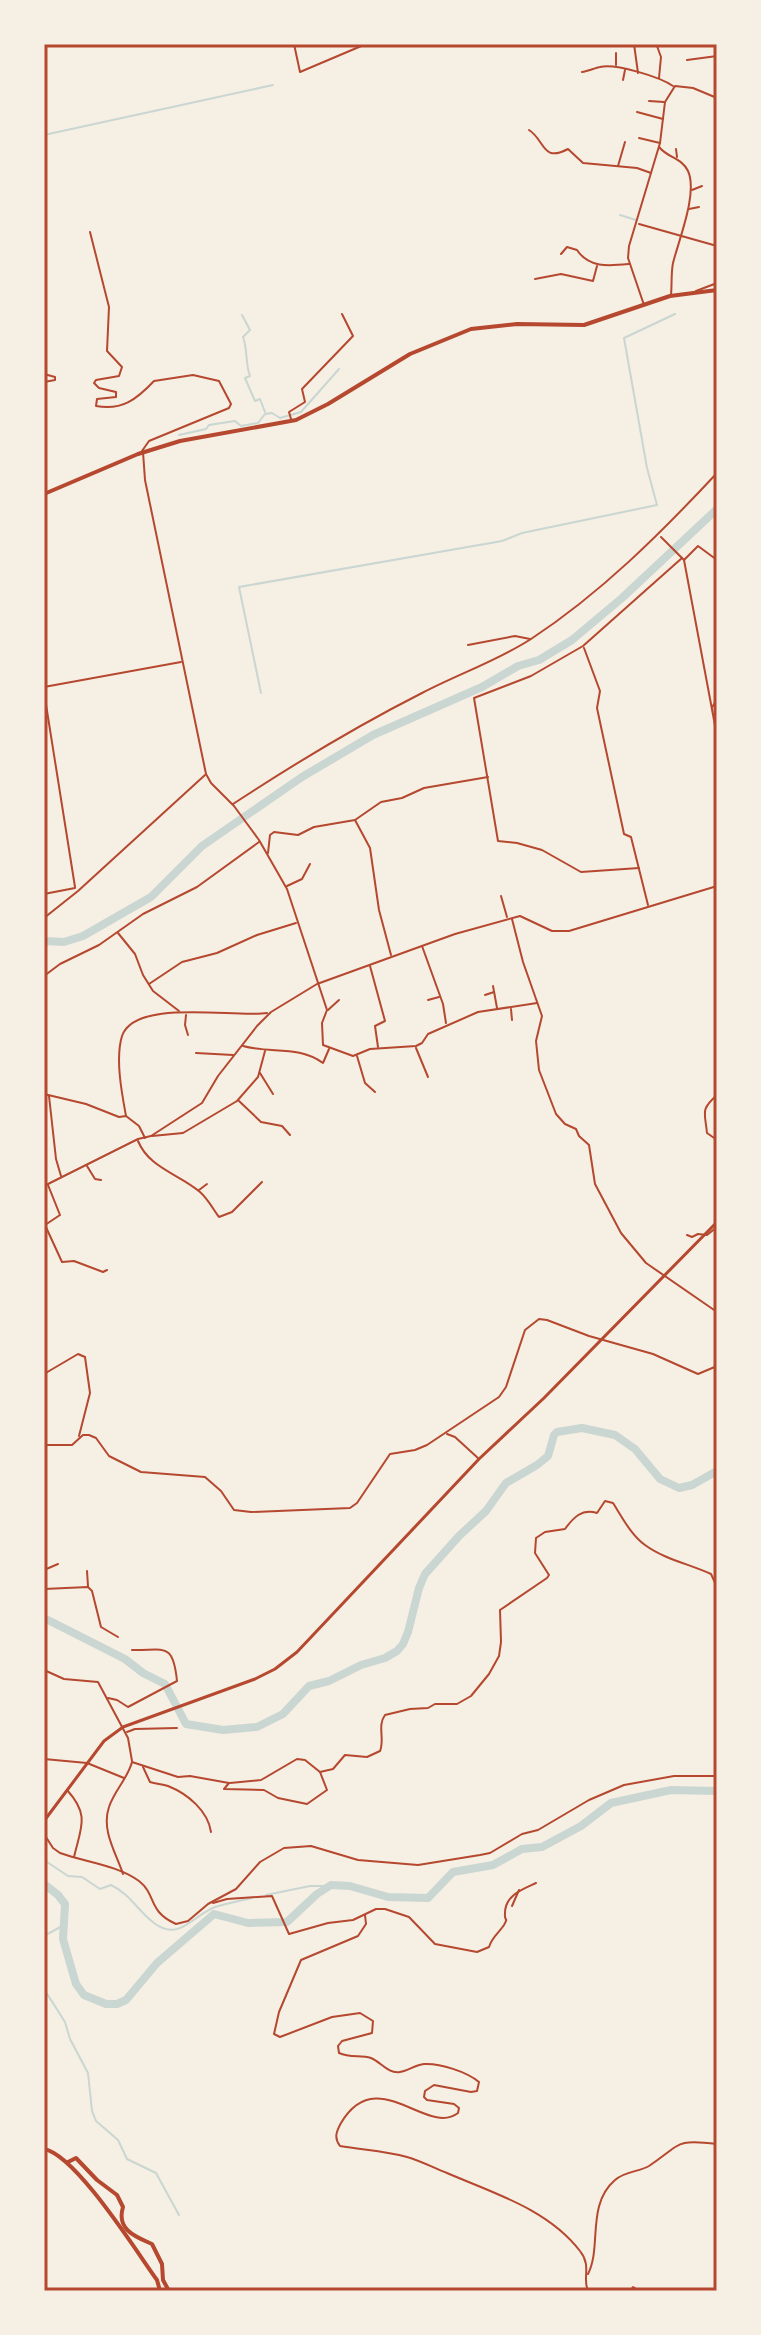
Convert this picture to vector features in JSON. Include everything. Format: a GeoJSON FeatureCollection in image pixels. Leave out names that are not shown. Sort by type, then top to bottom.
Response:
{"type":"FeatureCollection","features":[{"type":"Feature","properties":{"kind":"main road"},"geometry":{"type":"LineString","coordinates":[[44,494],[141,453],[180,441],[291,421],[328,404],[410,354],[471,329],[517,324],[584,325],[670,296],[717,290]]}},
{"type":"Feature","properties":{"kind":"main road"},"geometry":{"type":"LineString","coordinates":[[44,2149],[68,2162],[128,2239],[157,2280],[160,2291]]}},
{"type":"Feature","properties":{"kind":"main road"},"geometry":{"type":"LineString","coordinates":[[68,2162],[76,2158],[117,2195],[123,2207],[120,2216],[123,2225],[134,2238],[152,2244],[162,2264],[163,2280],[169,2291]]}},
{"type":"Feature","properties":{"kind":"street"},"geometry":{"type":"LineString","coordinates":[[294,44],[300,72],[366,44]]}},
{"type":"Feature","properties":{"kind":"street"},"geometry":{"type":"LineString","coordinates":[[634,44],[638,73]]}},
{"type":"Feature","properties":{"kind":"street"},"geometry":{"type":"LineString","coordinates":[[657,46],[661,57],[659,78]]}},
{"type":"Feature","properties":{"kind":"street"},"geometry":{"type":"LineString","coordinates":[[616,53],[616,67]]}},
{"type":"Feature","properties":{"kind":"street"},"geometry":{"type":"LineString","coordinates":[[687,60],[717,56]]}},
{"type":"Feature","properties":{"kind":"street"},"geometry":{"type":"LineString","coordinates":[[582,72],[602,66],[616,67],[659,78],[674,87],[693,88],[717,98]]}},
{"type":"Feature","properties":{"kind":"street"},"geometry":{"type":"LineString","coordinates":[[623,80],[625,69]]}},
{"type":"Feature","properties":{"kind":"street"},"geometry":{"type":"LineString","coordinates":[[644,305],[630,264],[629,246],[659,145],[665,102],[674,87]]}},
{"type":"Feature","properties":{"kind":"street"},"geometry":{"type":"LineString","coordinates":[[649,101],[665,102]]}},
{"type":"Feature","properties":{"kind":"street"},"geometry":{"type":"LineString","coordinates":[[637,112],[663,119]]}},
{"type":"Feature","properties":{"kind":"street"},"geometry":{"type":"LineString","coordinates":[[664,112],[669,121]]}},
{"type":"Feature","properties":{"kind":"street"},"geometry":{"type":"LineString","coordinates":[[529,130],[546,151],[557,154],[568,149],[578,161],[637,168],[651,173]]}},
{"type":"Feature","properties":{"kind":"street"},"geometry":{"type":"LineString","coordinates":[[639,138],[659,145],[668,156],[677,158]]}},
{"type":"Feature","properties":{"kind":"street"},"geometry":{"type":"LineString","coordinates":[[618,167],[625,142]]}},
{"type":"Feature","properties":{"kind":"street"},"geometry":{"type":"LineString","coordinates":[[670,296],[673,266],[691,191],[687,170],[677,158],[676,149]]}},
{"type":"Feature","properties":{"kind":"street"},"geometry":{"type":"LineString","coordinates":[[691,191],[702,186]]}},
{"type":"Feature","properties":{"kind":"street"},"geometry":{"type":"LineString","coordinates":[[688,209],[699,207]]}},
{"type":"Feature","properties":{"kind":"street"},"geometry":{"type":"LineString","coordinates":[[637,223],[717,246]]}},
{"type":"Feature","properties":{"kind":"street"},"geometry":{"type":"LineString","coordinates":[[90,232],[109,307],[107,351],[122,367],[119,376],[96,380],[94,383],[99,388],[116,392],[116,397],[97,399],[96,406],[122,407],[144,393],[154,381],[193,375],[219,381],[231,404],[229,408],[149,441],[141,453],[145,480],[206,774],[260,841],[286,887],[327,1010]]}},
{"type":"Feature","properties":{"kind":"street"},"geometry":{"type":"LineString","coordinates":[[561,254],[565,246],[577,250],[582,259],[597,265],[630,264]]}},
{"type":"Feature","properties":{"kind":"street"},"geometry":{"type":"LineString","coordinates":[[535,279],[561,274],[593,281],[597,265]]}},
{"type":"Feature","properties":{"kind":"street"},"geometry":{"type":"LineString","coordinates":[[694,292],[717,283]]}},
{"type":"Feature","properties":{"kind":"street"},"geometry":{"type":"LineString","coordinates":[[291,421],[289,412],[305,402],[302,389],[353,336],[342,314]]}},
{"type":"Feature","properties":{"kind":"street"},"geometry":{"type":"LineString","coordinates":[[44,374],[55,377],[55,380],[44,382]]}},
{"type":"Feature","properties":{"kind":"street"},"geometry":{"type":"LineString","coordinates":[[233,805],[302,760],[423,692],[531,639],[609,580],[659,535],[717,473]]}},
{"type":"Feature","properties":{"kind":"street"},"geometry":{"type":"LineString","coordinates":[[44,488],[55,489]]}},
{"type":"Feature","properties":{"kind":"street"},"geometry":{"type":"LineString","coordinates":[[659,535],[683,559],[717,733]]}},
{"type":"Feature","properties":{"kind":"street"},"geometry":{"type":"LineString","coordinates":[[639,868],[581,872],[542,850],[498,841],[474,698],[531,676],[583,646],[698,546],[717,560]]}},
{"type":"Feature","properties":{"kind":"street"},"geometry":{"type":"LineString","coordinates":[[648,590],[654,595]]}},
{"type":"Feature","properties":{"kind":"street"},"geometry":{"type":"LineString","coordinates":[[468,645],[515,636],[531,639]]}},
{"type":"Feature","properties":{"kind":"street"},"geometry":{"type":"LineString","coordinates":[[583,646],[600,691],[597,708],[624,834],[631,837],[649,906]]}},
{"type":"Feature","properties":{"kind":"street"},"geometry":{"type":"LineString","coordinates":[[77,889],[44,690],[182,662]]}},
{"type":"Feature","properties":{"kind":"street"},"geometry":{"type":"LineString","coordinates":[[711,708],[717,700]]}},
{"type":"Feature","properties":{"kind":"street"},"geometry":{"type":"LineString","coordinates":[[44,918],[206,774]]}},
{"type":"Feature","properties":{"kind":"street"},"geometry":{"type":"LineString","coordinates":[[268,854],[270,835],[274,832],[298,835],[314,827],[355,820],[381,802],[402,798],[424,788],[488,777]]}},
{"type":"Feature","properties":{"kind":"street"},"geometry":{"type":"LineString","coordinates":[[355,820],[370,848],[379,910],[392,957]]}},
{"type":"Feature","properties":{"kind":"street"},"geometry":{"type":"LineString","coordinates":[[44,976],[143,914],[197,887],[260,841]]}},
{"type":"Feature","properties":{"kind":"street"},"geometry":{"type":"LineString","coordinates":[[286,887],[302,879],[310,864]]}},
{"type":"Feature","properties":{"kind":"street"},"geometry":{"type":"LineString","coordinates":[[151,1136],[202,1103],[233,1055],[271,1012],[317,984],[510,918],[523,916],[552,931],[569,931],[717,886]]}},
{"type":"Feature","properties":{"kind":"street"},"geometry":{"type":"LineString","coordinates":[[44,894],[77,889]]}},
{"type":"Feature","properties":{"kind":"street"},"geometry":{"type":"LineString","coordinates":[[501,896],[542,1016],[536,1041],[539,1070],[556,1114],[565,1124],[576,1129],[589,1145],[595,1184],[621,1233],[646,1263],[717,1312]]}},
{"type":"Feature","properties":{"kind":"street"},"geometry":{"type":"LineString","coordinates":[[149,984],[182,962],[217,953],[297,922]]}},
{"type":"Feature","properties":{"kind":"street"},"geometry":{"type":"LineString","coordinates":[[118,932],[135,954],[149,984],[180,1012]]}},
{"type":"Feature","properties":{"kind":"street"},"geometry":{"type":"LineString","coordinates":[[422,946],[447,1024]]}},
{"type":"Feature","properties":{"kind":"street"},"geometry":{"type":"LineString","coordinates":[[370,964],[385,1021],[375,1026],[378,1048]]}},
{"type":"Feature","properties":{"kind":"street"},"geometry":{"type":"LineString","coordinates":[[493,986],[497,1009]]}},
{"type":"Feature","properties":{"kind":"street"},"geometry":{"type":"LineString","coordinates":[[485,995],[494,992]]}},
{"type":"Feature","properties":{"kind":"street"},"geometry":{"type":"LineString","coordinates":[[428,1000],[440,997]]}},
{"type":"Feature","properties":{"kind":"street"},"geometry":{"type":"LineString","coordinates":[[339,1000],[327,1010],[322,1023],[322,1042],[349,1056],[357,1056],[370,1049],[416,1046],[428,1034],[478,1012],[537,1003]]}},
{"type":"Feature","properties":{"kind":"street"},"geometry":{"type":"LineString","coordinates":[[511,1007],[512,1020]]}},
{"type":"Feature","properties":{"kind":"street"},"geometry":{"type":"LineString","coordinates":[[145,1138],[139,1126],[126,1116],[120,1070],[122,1035],[132,1024],[145,1016],[180,1012],[251,1016],[271,1012]]}},
{"type":"Feature","properties":{"kind":"street"},"geometry":{"type":"LineString","coordinates":[[186,1013],[188,1035]]}},
{"type":"Feature","properties":{"kind":"street"},"geometry":{"type":"LineString","coordinates":[[241,1046],[265,1051],[305,1052],[323,1063],[330,1048]]}},
{"type":"Feature","properties":{"kind":"street"},"geometry":{"type":"LineString","coordinates":[[416,1046],[428,1077]]}},
{"type":"Feature","properties":{"kind":"street"},"geometry":{"type":"LineString","coordinates":[[107,1270],[103,1272],[74,1261],[62,1262],[45,1225],[60,1215],[46,1185],[138,1139],[183,1133],[238,1101],[259,1072],[265,1051]]}},
{"type":"Feature","properties":{"kind":"street"},"geometry":{"type":"LineString","coordinates":[[196,1053],[233,1055]]}},
{"type":"Feature","properties":{"kind":"street"},"geometry":{"type":"LineString","coordinates":[[357,1056],[365,1083],[375,1092]]}},
{"type":"Feature","properties":{"kind":"street"},"geometry":{"type":"LineString","coordinates":[[259,1072],[273,1094]]}},
{"type":"Feature","properties":{"kind":"street"},"geometry":{"type":"LineString","coordinates":[[44,1094],[86,1104],[119,1117],[126,1116]]}},
{"type":"Feature","properties":{"kind":"street"},"geometry":{"type":"LineString","coordinates":[[49,1095],[56,1159],[62,1177]]}},
{"type":"Feature","properties":{"kind":"street"},"geometry":{"type":"LineString","coordinates":[[717,1095],[704,1109],[707,1133],[717,1140]]}},
{"type":"Feature","properties":{"kind":"street"},"geometry":{"type":"LineString","coordinates":[[238,1101],[261,1122],[280,1125],[290,1135]]}},
{"type":"Feature","properties":{"kind":"street"},"geometry":{"type":"LineString","coordinates":[[138,1139],[147,1158],[198,1191],[222,1218],[262,1182]]}},
{"type":"Feature","properties":{"kind":"street"},"geometry":{"type":"LineString","coordinates":[[87,1165],[95,1179],[101,1180]]}},
{"type":"Feature","properties":{"kind":"street"},"geometry":{"type":"LineString","coordinates":[[198,1191],[207,1184]]}},
{"type":"Feature","properties":{"kind":"street"},"geometry":{"type":"LineString","coordinates":[[44,1821],[104,1741],[123,1727],[255,1679],[275,1669],[297,1652],[479,1459],[544,1398],[717,1222]]}},
{"type":"Feature","properties":{"kind":"street"},"geometry":{"type":"LineString","coordinates":[[687,1235],[704,1235],[717,1227]]}},
{"type":"Feature","properties":{"kind":"street"},"geometry":{"type":"LineString","coordinates":[[79,1437],[89,1435],[96,1438],[109,1456],[141,1472],[205,1477],[221,1491],[234,1510],[350,1508],[357,1503],[390,1454],[415,1450],[499,1397],[506,1387],[525,1330],[539,1319],[653,1354],[698,1374],[717,1366]]}},
{"type":"Feature","properties":{"kind":"street"},"geometry":{"type":"LineString","coordinates":[[44,1374],[78,1354],[85,1357],[90,1393],[79,1437],[72,1445],[44,1445]]}},
{"type":"Feature","properties":{"kind":"street"},"geometry":{"type":"LineString","coordinates":[[446,1433],[455,1437],[479,1459]]}},
{"type":"Feature","properties":{"kind":"street"},"geometry":{"type":"LineString","coordinates":[[320,1772],[333,1769],[345,1755],[367,1757],[380,1751],[383,1744],[381,1723],[385,1715],[428,1708],[435,1704],[457,1704],[471,1696],[499,1656],[500,1610],[549,1575],[535,1553],[536,1538],[545,1532],[565,1529],[577,1515],[597,1513],[605,1501],[613,1503],[643,1544],[664,1556],[711,1574],[717,1587]]}},
{"type":"Feature","properties":{"kind":"street"},"geometry":{"type":"LineString","coordinates":[[44,1570],[58,1564]]}},
{"type":"Feature","properties":{"kind":"street"},"geometry":{"type":"LineString","coordinates":[[87,1571],[88,1587],[92,1591],[101,1627],[118,1637]]}},
{"type":"Feature","properties":{"kind":"street"},"geometry":{"type":"LineString","coordinates":[[44,1589],[88,1587]]}},
{"type":"Feature","properties":{"kind":"street"},"geometry":{"type":"LineString","coordinates":[[108,1698],[128,1707],[177,1681],[169,1652],[154,1648],[132,1650]]}},
{"type":"Feature","properties":{"kind":"street"},"geometry":{"type":"LineString","coordinates":[[44,1670],[69,1680],[95,1680],[123,1727],[132,1762],[109,1807],[107,1819],[107,1833],[123,1874]]}},
{"type":"Feature","properties":{"kind":"street"},"geometry":{"type":"LineString","coordinates":[[125,1733],[135,1729],[177,1728]]}},
{"type":"Feature","properties":{"kind":"street"},"geometry":{"type":"LineString","coordinates":[[44,1759],[87,1763],[125,1778]]}},
{"type":"Feature","properties":{"kind":"street"},"geometry":{"type":"LineString","coordinates":[[132,1762],[178,1777],[243,1783],[261,1780],[297,1759],[305,1760],[320,1772],[327,1790],[307,1804],[278,1798],[264,1790],[224,1789],[229,1783]]}},
{"type":"Feature","properties":{"kind":"street"},"geometry":{"type":"LineString","coordinates":[[144,1766],[144,1773],[150,1782],[169,1787],[194,1803],[208,1818],[211,1832]]}},
{"type":"Feature","properties":{"kind":"street"},"geometry":{"type":"LineString","coordinates":[[44,1834],[53,1848],[73,1858],[123,1874],[145,1887],[157,1912],[176,1924],[188,1921],[208,1904],[236,1889],[260,1862],[284,1848],[311,1846],[358,1860],[418,1865],[480,1855],[490,1853],[522,1834],[538,1830],[589,1800],[624,1785],[674,1776],[717,1776]]}},
{"type":"Feature","properties":{"kind":"street"},"geometry":{"type":"LineString","coordinates":[[67,1790],[81,1807],[83,1815],[73,1858]]}},
{"type":"Feature","properties":{"kind":"street"},"geometry":{"type":"LineString","coordinates":[[208,1904],[227,1899],[272,1896],[289,1934],[385,1909],[409,1917],[435,1944],[457,1950],[484,1951],[503,1927],[506,1908],[520,1889],[536,1883]]}},
{"type":"Feature","properties":{"kind":"street"},"geometry":{"type":"LineString","coordinates":[[512,1906],[520,1889]]}},
{"type":"Feature","properties":{"kind":"street"},"geometry":{"type":"LineString","coordinates":[[365,1915],[366,1924],[358,1936],[301,1960],[279,2012],[274,2034],[280,2037],[332,2017],[360,2013],[373,2021],[372,2033],[342,2041],[338,2046],[339,2053],[372,2059],[385,2068],[399,2072],[426,2064],[441,2067],[474,2077],[479,2087],[471,2092],[434,2085],[425,2091],[427,2100],[454,2104],[459,2108],[458,2113],[449,2118],[386,2100],[362,2101],[340,2123],[336,2140],[340,2146],[384,2151],[411,2158],[505,2197],[542,2218],[577,2247],[587,2264],[588,2276]]}},
{"type":"Feature","properties":{"kind":"street"},"geometry":{"type":"LineString","coordinates":[[588,2291],[585,2287],[593,2264],[593,2237],[598,2210],[609,2186],[617,2178],[644,2169],[682,2142],[717,2144]]}},
{"type":"Feature","properties":{"kind":"street"},"geometry":{"type":"LineString","coordinates":[[630,2291],[633,2287],[640,2291]]}},
{"type":"Feature","properties":{"kind":"waterway"},"geometry":{"type":"LineString","coordinates":[[44,135],[273,85]]}},
{"type":"Feature","properties":{"kind":"waterway"},"geometry":{"type":"LineString","coordinates":[[620,215],[636,220]]}},
{"type":"Feature","properties":{"kind":"waterway"},"geometry":{"type":"LineString","coordinates":[[261,693],[239,587],[502,541],[522,533],[657,505],[647,468],[624,338],[675,314]]}},
{"type":"Feature","properties":{"kind":"waterway"},"geometry":{"type":"LineString","coordinates":[[242,315],[250,330],[243,337],[250,376],[245,378],[255,401],[260,399],[265,412]]}},
{"type":"Feature","properties":{"kind":"waterway"},"geometry":{"type":"LineString","coordinates":[[179,435],[206,429],[209,425],[235,421],[241,426],[258,423],[265,414],[272,413],[280,418],[301,412],[339,369]]}},
{"type":"Feature","properties":{"kind":"waterway"},"geometry":{"type":"LineString","coordinates":[[44,941],[64,942],[83,936],[151,897],[202,846],[302,777],[373,735],[482,687],[518,666],[539,660],[572,640],[717,509]]}},
{"type":"Feature","properties":{"kind":"waterway"},"geometry":{"type":"LineString","coordinates":[[44,1618],[125,1659],[165,1684],[186,1724],[223,1730],[257,1727],[283,1714],[309,1686],[329,1681],[397,1651],[408,1632],[425,1574],[486,1511],[506,1483],[548,1456],[557,1432],[582,1428],[615,1435],[635,1449],[660,1479],[679,1488],[692,1485],[717,1471]]}},
{"type":"Feature","properties":{"kind":"waterway"},"geometry":{"type":"LineString","coordinates":[[44,1884],[65,1904],[63,1939],[76,1984],[84,1995],[106,2004],[117,2004],[126,2000],[157,1963],[214,1914],[248,1923],[287,1922],[331,1885],[350,1886],[388,1897],[428,1898],[453,1872],[493,1865],[522,1849],[542,1847],[581,1826],[611,1803],[671,1790],[717,1791]]}},
{"type":"Feature","properties":{"kind":"waterway"},"geometry":{"type":"LineString","coordinates":[[44,1860],[68,1876],[82,1877],[100,1889],[111,1885],[154,1923],[171,1930],[185,1926],[215,1907],[252,1898]]}},
{"type":"Feature","properties":{"kind":"waterway"},"geometry":{"type":"LineString","coordinates":[[266,1895],[310,1886],[327,1886]]}},
{"type":"Feature","properties":{"kind":"waterway"},"geometry":{"type":"LineString","coordinates":[[44,1936],[64,1925]]}},
{"type":"Feature","properties":{"kind":"waterway"},"geometry":{"type":"LineString","coordinates":[[44,1989],[65,2022],[70,2039],[88,2073],[96,2121],[118,2140],[127,2159],[156,2173],[179,2215]]}}]}
